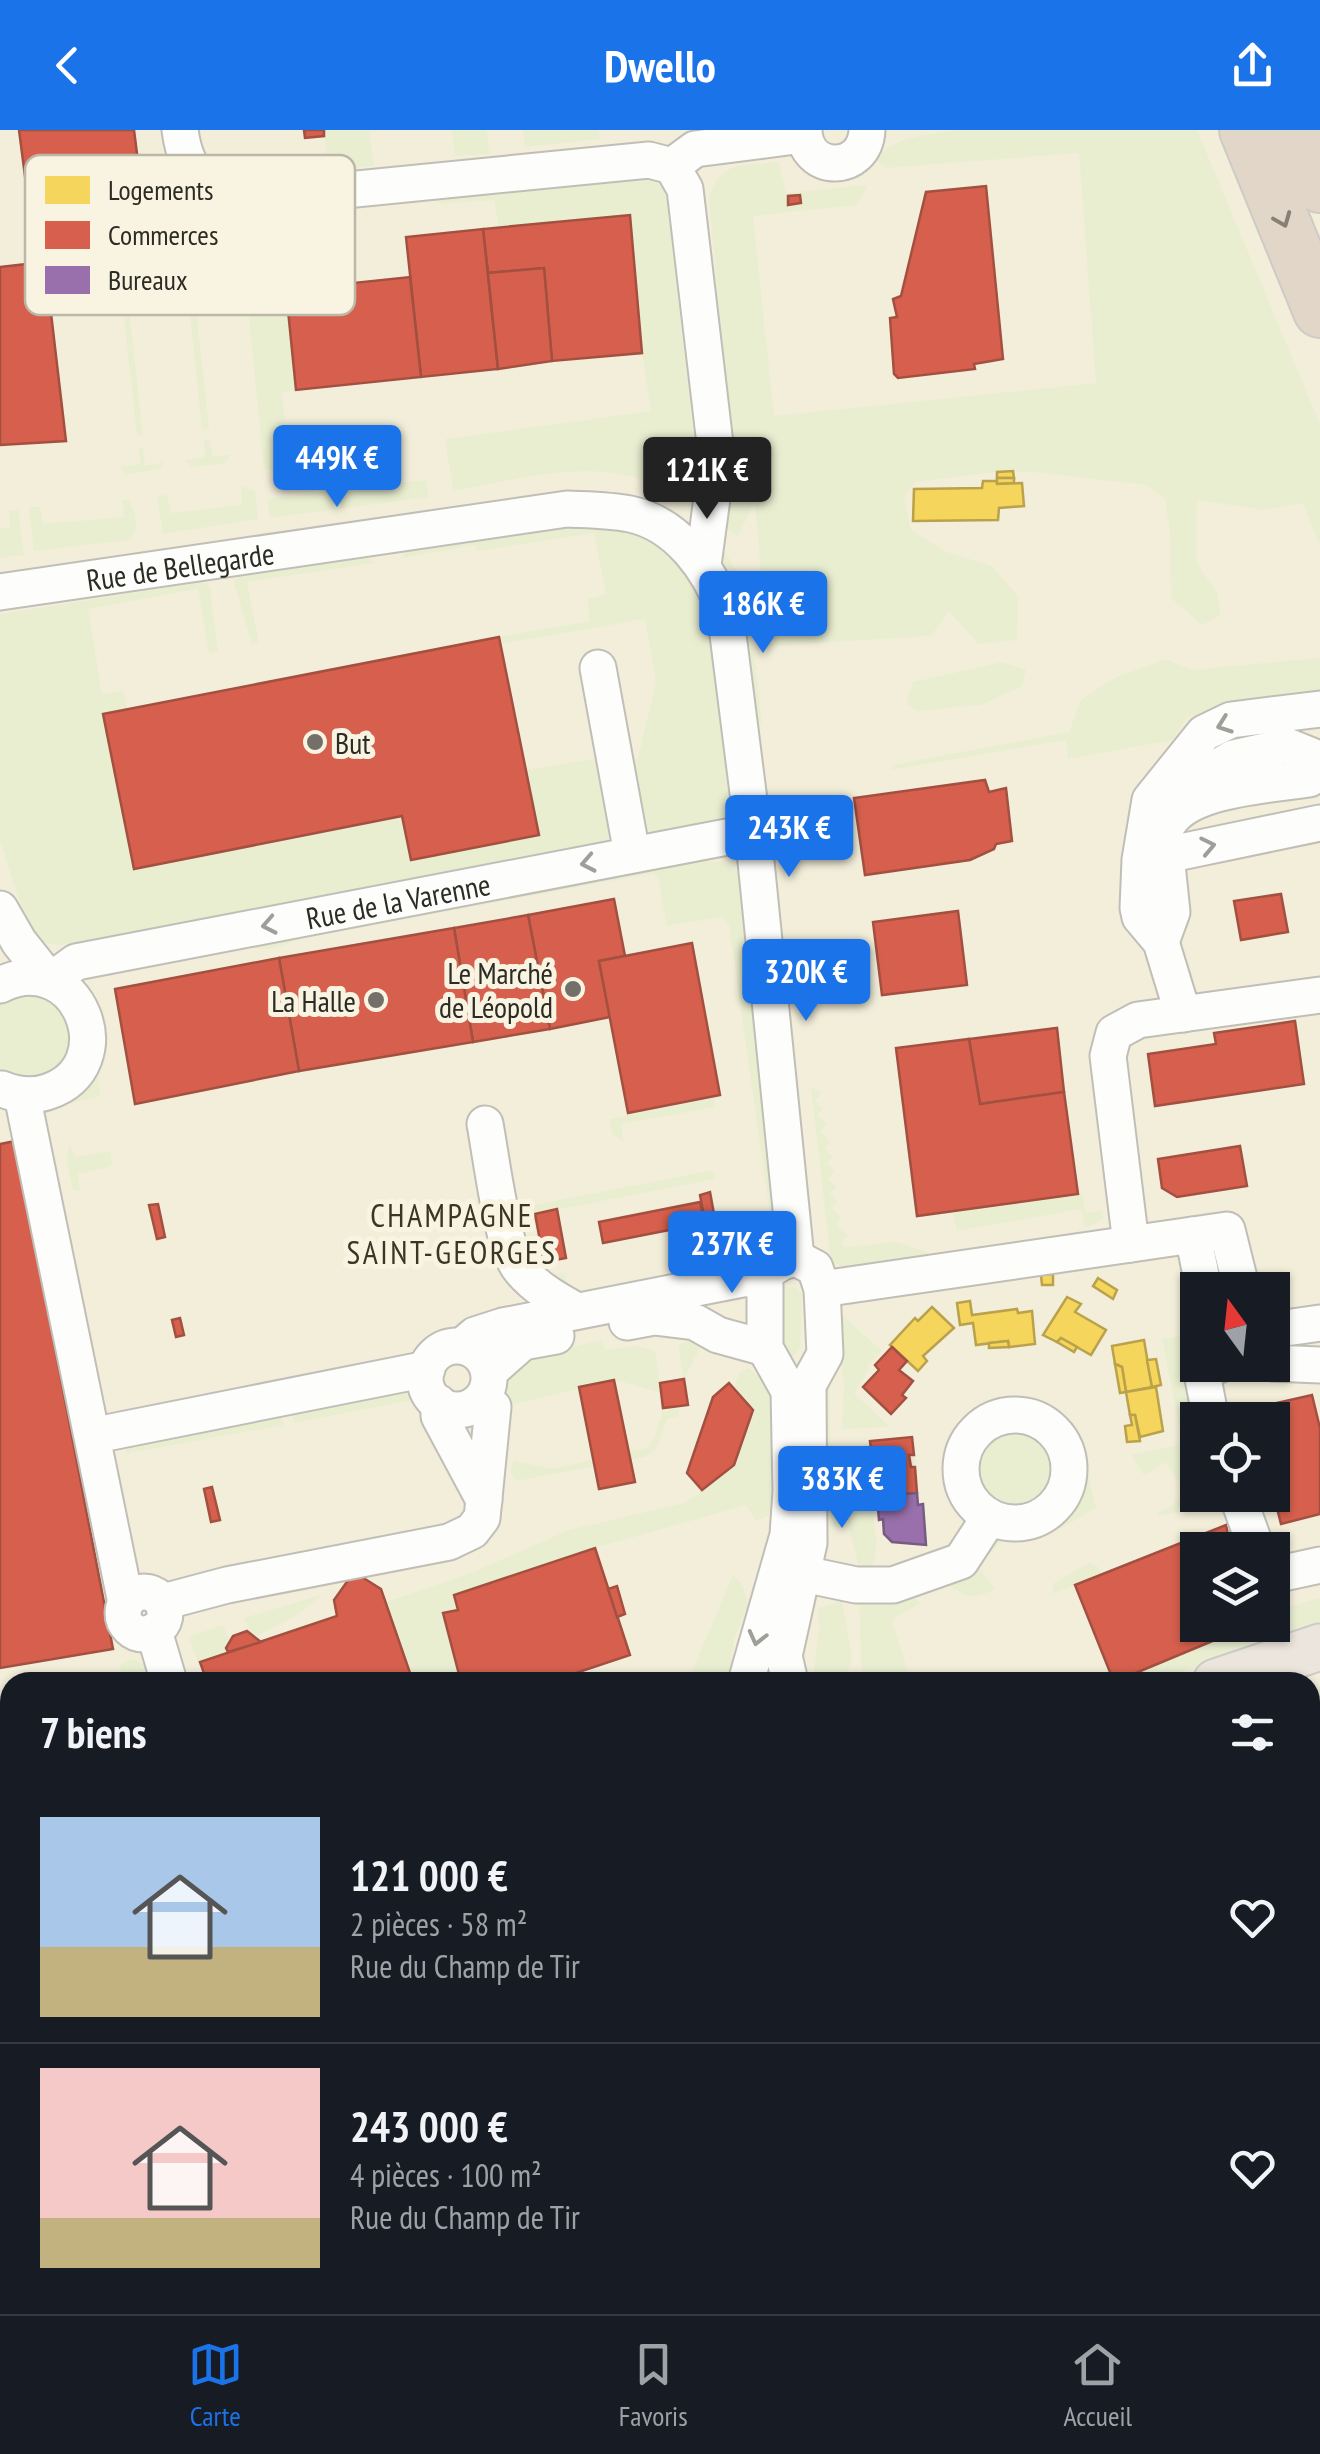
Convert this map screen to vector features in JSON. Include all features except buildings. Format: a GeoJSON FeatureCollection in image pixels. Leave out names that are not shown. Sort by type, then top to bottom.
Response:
{"type":"FeatureCollection","features":[{"type":"Feature","properties":{"kind":"highway"},"geometry":{"type":"LineString","coordinates":[[1246,130],[1320,310]]}},
{"type":"Feature","properties":{"kind":"highway"},"geometry":{"type":"LineString","coordinates":[[1296,130],[1320,186]]}},
{"type":"Feature","properties":{"kind":"main road"},"geometry":{"type":"LineString","coordinates":[[1246,1672],[1320,1647]]}},
{"type":"Feature","properties":{"kind":"main road"},"geometry":{"type":"LineString","coordinates":[[1288,1672],[1320,1661]]}},
{"type":"Feature","properties":{"kind":"street"},"geometry":{"type":"LineString","coordinates":[[180,130],[187,155]]}},
{"type":"Feature","properties":{"kind":"street"},"geometry":{"type":"LineString","coordinates":[[672,166],[695,149],[803,132],[811,154],[838,165],[863,150],[867,130]]}},
{"type":"Feature","properties":{"kind":"street"},"geometry":{"type":"LineString","coordinates":[[355,189],[649,160],[672,166],[685,189],[718,461],[703,565],[725,611],[753,832],[796,1258]]}},
{"type":"Feature","properties":{"kind":"street"},"geometry":{"type":"LineString","coordinates":[[663,528],[688,512],[716,481]]}},
{"type":"Feature","properties":{"kind":"street","name":"Rue de Bellegarde"},"geometry":{"type":"LineString","coordinates":[[0,592],[568,508],[632,514],[663,528],[703,565]]}},
{"type":"Feature","properties":{"kind":"street"},"geometry":{"type":"LineString","coordinates":[[598,668],[632,854]]}},
{"type":"Feature","properties":{"kind":"street"},"geometry":{"type":"LineString","coordinates":[[1183,1014],[1161,942],[1172,912],[1153,857],[1150,800],[1204,733],[1231,720],[1320,710]]}},
{"type":"Feature","properties":{"kind":"street"},"geometry":{"type":"LineString","coordinates":[[1153,857],[1180,808]]}},
{"type":"Feature","properties":{"kind":"street"},"geometry":{"type":"LineString","coordinates":[[1153,857],[1320,823]]}},
{"type":"Feature","properties":{"kind":"street","name":"Rue de la Varenne"},"geometry":{"type":"LineString","coordinates":[[0,985],[30,977],[50,981],[76,962],[753,832]]}},
{"type":"Feature","properties":{"kind":"street"},"geometry":{"type":"LineString","coordinates":[[0,910],[18,942],[50,981],[77,1001],[88,1033],[80,1066],[55,1089],[20,1092]]}},
{"type":"Feature","properties":{"kind":"street"},"geometry":{"type":"LineString","coordinates":[[0,910],[0,955]]}},
{"type":"Feature","properties":{"kind":"street"},"geometry":{"type":"LineString","coordinates":[[1131,1244],[1108,1056],[1114,1033],[1138,1020],[1320,995]]}},
{"type":"Feature","properties":{"kind":"street"},"geometry":{"type":"LineString","coordinates":[[20,1092],[112,1432],[147,1607]]}},
{"type":"Feature","properties":{"kind":"street"},"geometry":{"type":"LineString","coordinates":[[20,1092],[166,1672]]}},
{"type":"Feature","properties":{"kind":"street"},"geometry":{"type":"LineString","coordinates":[[485,1124],[509,1244],[518,1268],[577,1312]]}},
{"type":"Feature","properties":{"kind":"street"},"geometry":{"type":"LineString","coordinates":[[822,1289],[1227,1230],[1238,1272]]}},
{"type":"Feature","properties":{"kind":"street"},"geometry":{"type":"LineString","coordinates":[[1193,1235],[1200,1272]]}},
{"type":"Feature","properties":{"kind":"street"},"geometry":{"type":"LineString","coordinates":[[484,1500],[427,1388],[427,1368],[436,1354],[462,1346],[475,1334],[742,1279],[764,1278],[775,1266],[796,1258],[815,1268],[822,1289],[825,1354],[787,1364]]}},
{"type":"Feature","properties":{"kind":"street"},"geometry":{"type":"LineString","coordinates":[[764,1278],[787,1364]]}},
{"type":"Feature","properties":{"kind":"street"},"geometry":{"type":"LineString","coordinates":[[438,1404],[466,1408],[522,1342],[654,1317],[695,1322],[787,1364],[808,1385],[810,1529],[750,1672]]}},
{"type":"Feature","properties":{"kind":"street"},"geometry":{"type":"LineString","coordinates":[[1290,1328],[1320,1324]]}},
{"type":"Feature","properties":{"kind":"street"},"geometry":{"type":"LineString","coordinates":[[147,1607],[212,1588],[449,1542],[472,1531],[482,1518],[493,1407],[480,1355],[462,1346]]}},
{"type":"Feature","properties":{"kind":"street"},"geometry":{"type":"LineString","coordinates":[[1290,1364],[1320,1365]]}},
{"type":"Feature","properties":{"kind":"street"},"geometry":{"type":"LineString","coordinates":[[112,1432],[427,1368]]}},
{"type":"Feature","properties":{"kind":"street"},"geometry":{"type":"LineString","coordinates":[[791,1567],[856,1585],[892,1585],[960,1560],[989,1518]]}},
{"type":"Feature","properties":{"kind":"street"},"geometry":{"type":"LineString","coordinates":[[1290,1572],[1320,1565]]}},
{"type":"Feature","properties":{"kind":"street"},"geometry":{"type":"LineString","coordinates":[[788,1672],[784,1656],[791,1567]]}},
{"type":"Feature","properties":{"kind":"shaded area"},"geometry":{"type":"Polygon","coordinates":[[[0,130],[1320,130],[1320,1672],[0,1672],[0,130]]]}},
{"type":"Feature","properties":{"kind":"green space"},"geometry":{"type":"Polygon","coordinates":[[[324,130],[369,130],[374,166],[355,167],[355,155],[327,155],[324,130]]]}},
{"type":"Feature","properties":{"kind":"green space"},"geometry":{"type":"Polygon","coordinates":[[[452,130],[487,130],[489,154],[455,156],[452,130]]]}},
{"type":"Feature","properties":{"kind":"green space"},"geometry":{"type":"Polygon","coordinates":[[[523,130],[598,130],[600,139],[525,147],[523,130]]]}},
{"type":"Feature","properties":{"kind":"green space"},"geometry":{"type":"Polygon","coordinates":[[[957,130],[1197,130],[1320,424],[1320,545],[1303,503],[1264,510],[1197,500],[1197,563],[1217,593],[1221,615],[1202,625],[1171,598],[1165,499],[1146,485],[1032,472],[997,472],[915,482],[904,497],[911,530],[947,552],[992,566],[1018,596],[1017,640],[978,644],[949,611],[931,636],[767,646],[755,501],[738,536],[717,524],[728,417],[709,197],[727,170],[779,162],[786,193],[868,185],[857,205],[753,216],[774,416],[1096,383],[1079,153],[886,168],[875,159],[902,141],[957,130]]]}},
{"type":"Feature","properties":{"kind":"green space"},"geometry":{"type":"Polygon","coordinates":[[[653,177],[665,191],[698,474],[688,497],[682,500],[640,479],[594,471],[546,474],[453,491],[445,439],[651,411],[630,216],[499,227],[494,200],[441,204],[434,197],[653,177]]]}},
{"type":"Feature","properties":{"kind":"green space"},"geometry":{"type":"Polygon","coordinates":[[[124,315],[130,315],[143,436],[137,435],[124,315]]]}},
{"type":"Feature","properties":{"kind":"green space"},"geometry":{"type":"Polygon","coordinates":[[[190,315],[197,315],[209,428],[202,429],[190,315]]]}},
{"type":"Feature","properties":{"kind":"green space"},"geometry":{"type":"Polygon","coordinates":[[[249,315],[289,315],[296,390],[282,393],[290,471],[264,469],[249,315]]]}},
{"type":"Feature","properties":{"kind":"green space"},"geometry":{"type":"Polygon","coordinates":[[[204,440],[210,440],[213,456],[231,455],[224,464],[191,467],[185,460],[205,457],[204,440]]]}},
{"type":"Feature","properties":{"kind":"green space"},"geometry":{"type":"Polygon","coordinates":[[[139,448],[143,448],[145,466],[164,462],[162,468],[126,475],[120,467],[140,464],[139,448]]]}},
{"type":"Feature","properties":{"kind":"green space"},"geometry":{"type":"Polygon","coordinates":[[[426,480],[429,497],[270,518],[267,499],[426,480]]]}},
{"type":"Feature","properties":{"kind":"green space"},"geometry":{"type":"Polygon","coordinates":[[[241,486],[255,491],[258,519],[163,534],[157,497],[167,494],[171,513],[242,505],[241,486]]]}},
{"type":"Feature","properties":{"kind":"green space"},"geometry":{"type":"Polygon","coordinates":[[[122,500],[128,500],[135,515],[135,531],[130,540],[34,551],[29,507],[40,507],[43,524],[124,517],[122,500]]]}},
{"type":"Feature","properties":{"kind":"green space"},"geometry":{"type":"Polygon","coordinates":[[[9,510],[18,510],[24,555],[0,558],[0,528],[10,527],[9,510]]]}},
{"type":"Feature","properties":{"kind":"green space"},"geometry":{"type":"Polygon","coordinates":[[[579,522],[614,523],[670,556],[689,579],[708,615],[734,804],[709,825],[652,837],[638,821],[625,760],[638,758],[656,682],[645,619],[501,644],[499,637],[589,621],[588,599],[606,594],[594,533],[478,551],[475,545],[402,558],[407,547],[579,522]]]}},
{"type":"Feature","properties":{"kind":"green space"},"geometry":{"type":"Polygon","coordinates":[[[716,543],[728,556],[745,600],[762,725],[753,723],[716,543]]]}},
{"type":"Feature","properties":{"kind":"green space"},"geometry":{"type":"Polygon","coordinates":[[[368,557],[374,563],[247,582],[259,642],[252,644],[234,583],[239,574],[368,557]]]}},
{"type":"Feature","properties":{"kind":"green space"},"geometry":{"type":"Polygon","coordinates":[[[202,582],[210,587],[218,652],[209,653],[198,589],[88,609],[102,694],[123,691],[128,710],[103,715],[135,869],[402,816],[411,860],[538,835],[526,770],[593,759],[599,764],[613,824],[605,845],[152,931],[60,945],[44,943],[27,924],[0,841],[0,614],[202,582]]]}},
{"type":"Feature","properties":{"kind":"green space"},"geometry":{"type":"Polygon","coordinates":[[[1317,658],[1320,692],[1187,717],[1173,740],[1068,759],[1066,740],[891,770],[892,765],[1069,732],[1081,700],[1112,679],[1166,659],[1192,670],[1317,658]]]}},
{"type":"Feature","properties":{"kind":"green space"},"geometry":{"type":"Polygon","coordinates":[[[1002,662],[1026,670],[1021,687],[980,705],[917,711],[906,703],[913,682],[1002,662]]]}},
{"type":"Feature","properties":{"kind":"green space"},"geometry":{"type":"Polygon","coordinates":[[[703,855],[705,861],[732,867],[742,881],[782,1232],[775,1230],[765,1244],[759,1232],[772,1229],[729,925],[721,917],[667,926],[658,879],[653,873],[294,940],[274,948],[252,948],[94,977],[93,971],[703,855]]]}},
{"type":"Feature","properties":{"kind":"green space"},"geometry":{"type":"Polygon","coordinates":[[[42,991],[71,1016],[71,1055],[43,1081],[0,1074],[0,998],[42,991]]]}},
{"type":"Feature","properties":{"kind":"green space"},"geometry":{"type":"Polygon","coordinates":[[[93,1053],[101,1096],[67,1104],[66,1098],[93,1053]]]}},
{"type":"Feature","properties":{"kind":"green space"},"geometry":{"type":"Polygon","coordinates":[[[811,1087],[822,1093],[815,1101],[823,1109],[817,1115],[827,1124],[820,1131],[830,1142],[825,1148],[833,1157],[827,1163],[835,1171],[828,1179],[836,1187],[830,1194],[838,1202],[832,1208],[841,1218],[836,1224],[848,1235],[842,1241],[844,1247],[897,1242],[928,1255],[843,1267],[831,1262],[811,1087]]]}},
{"type":"Feature","properties":{"kind":"green space"},"geometry":{"type":"Polygon","coordinates":[[[714,1098],[715,1107],[621,1124],[624,1142],[613,1134],[609,1119],[714,1098]]]}},
{"type":"Feature","properties":{"kind":"green space"},"geometry":{"type":"Polygon","coordinates":[[[70,1141],[74,1157],[110,1151],[113,1166],[78,1174],[80,1191],[73,1190],[66,1160],[70,1141]]]}},
{"type":"Feature","properties":{"kind":"green space"},"geometry":{"type":"Polygon","coordinates":[[[713,1170],[715,1179],[535,1214],[534,1205],[713,1170]]]}},
{"type":"Feature","properties":{"kind":"green space"},"geometry":{"type":"Polygon","coordinates":[[[1082,1193],[1086,1213],[1102,1210],[1103,1219],[1085,1228],[1081,1209],[957,1231],[953,1213],[1082,1193]]]}},
{"type":"Feature","properties":{"kind":"green space"},"geometry":{"type":"Polygon","coordinates":[[[539,1233],[546,1275],[565,1273],[568,1292],[544,1286],[521,1237],[539,1233]]]}},
{"type":"Feature","properties":{"kind":"green space"},"geometry":{"type":"Polygon","coordinates":[[[783,1287],[796,1287],[802,1294],[800,1348],[794,1356],[784,1357],[772,1296],[783,1287]]]}},
{"type":"Feature","properties":{"kind":"green space"},"geometry":{"type":"Polygon","coordinates":[[[835,1309],[882,1351],[867,1367],[869,1370],[854,1393],[890,1427],[842,1429],[844,1386],[835,1309]]]}},
{"type":"Feature","properties":{"kind":"green space"},"geometry":{"type":"Polygon","coordinates":[[[1180,1336],[1180,1382],[1212,1382],[1205,1402],[1180,1402],[1180,1429],[1162,1339],[1180,1336]]]}},
{"type":"Feature","properties":{"kind":"green space"},"geometry":{"type":"Polygon","coordinates":[[[602,1340],[605,1350],[635,1346],[655,1351],[661,1393],[616,1380],[506,1406],[502,1401],[512,1371],[525,1358],[602,1340]]]}},
{"type":"Feature","properties":{"kind":"green space"},"geometry":{"type":"Polygon","coordinates":[[[691,1340],[700,1348],[684,1379],[678,1346],[691,1340]]]}},
{"type":"Feature","properties":{"kind":"green space"},"geometry":{"type":"Polygon","coordinates":[[[829,1367],[831,1500],[837,1527],[820,1526],[823,1374],[829,1367]]]}},
{"type":"Feature","properties":{"kind":"green space"},"geometry":{"type":"Polygon","coordinates":[[[749,1368],[769,1387],[780,1418],[780,1510],[756,1521],[746,1505],[595,1548],[454,1595],[458,1610],[444,1614],[458,1672],[409,1672],[386,1602],[474,1572],[569,1530],[684,1503],[700,1493],[739,1373],[749,1368]]]}},
{"type":"Feature","properties":{"kind":"green space"},"geometry":{"type":"Polygon","coordinates":[[[398,1389],[412,1400],[294,1423],[291,1408],[398,1389]]]}},
{"type":"Feature","properties":{"kind":"green space"},"geometry":{"type":"Polygon","coordinates":[[[679,1408],[679,1416],[667,1419],[657,1448],[645,1457],[516,1481],[510,1471],[514,1461],[553,1469],[643,1449],[654,1438],[662,1412],[679,1408]]]}},
{"type":"Feature","properties":{"kind":"green space"},"geometry":{"type":"Polygon","coordinates":[[[280,1411],[284,1425],[124,1454],[128,1444],[280,1411]]]}},
{"type":"Feature","properties":{"kind":"green space"},"geometry":{"type":"Polygon","coordinates":[[[1018,1427],[1035,1430],[1049,1440],[1059,1454],[1059,1488],[1049,1502],[1035,1512],[1018,1515],[1001,1512],[987,1502],[977,1488],[974,1471],[977,1454],[987,1440],[1001,1430],[1018,1427]]]}},
{"type":"Feature","properties":{"kind":"green space"},"geometry":{"type":"Polygon","coordinates":[[[1180,1445],[1180,1484],[1166,1462],[1144,1475],[1131,1455],[1180,1445]]]}},
{"type":"Feature","properties":{"kind":"green space"},"geometry":{"type":"Polygon","coordinates":[[[1085,1464],[1096,1507],[1040,1537],[1002,1541],[978,1566],[995,1589],[970,1596],[947,1585],[950,1576],[998,1533],[1033,1532],[1060,1521],[1077,1498],[1085,1464]]]}},
{"type":"Feature","properties":{"kind":"green space"},"geometry":{"type":"Polygon","coordinates":[[[842,1499],[871,1499],[877,1544],[872,1575],[861,1575],[842,1499]]]}},
{"type":"Feature","properties":{"kind":"green space"},"geometry":{"type":"Polygon","coordinates":[[[1180,1499],[1180,1511],[1157,1514],[1180,1499]]]}},
{"type":"Feature","properties":{"kind":"green space"},"geometry":{"type":"Polygon","coordinates":[[[1232,1512],[1246,1512],[1251,1532],[1227,1532],[1226,1525],[1233,1521],[1232,1512]]]}},
{"type":"Feature","properties":{"kind":"green space"},"geometry":{"type":"Polygon","coordinates":[[[1089,1563],[1097,1566],[1102,1575],[1052,1594],[1054,1583],[1089,1563]]]}},
{"type":"Feature","properties":{"kind":"green space"},"geometry":{"type":"Polygon","coordinates":[[[733,1575],[742,1584],[748,1604],[734,1639],[730,1672],[692,1672],[733,1575]]]}},
{"type":"Feature","properties":{"kind":"green space"},"geometry":{"type":"Polygon","coordinates":[[[906,1591],[921,1603],[892,1620],[908,1672],[862,1672],[859,1603],[906,1591]]]}},
{"type":"Feature","properties":{"kind":"green space"},"geometry":{"type":"Polygon","coordinates":[[[321,1595],[299,1614],[257,1636],[251,1633],[244,1618],[321,1595]]]}},
{"type":"Feature","properties":{"kind":"green space"},"geometry":{"type":"Polygon","coordinates":[[[1320,1598],[1320,1627],[1290,1637],[1290,1606],[1320,1598]]]}},
{"type":"Feature","properties":{"kind":"green space"},"geometry":{"type":"Polygon","coordinates":[[[842,1601],[852,1656],[848,1672],[814,1672],[818,1608],[842,1601]]]}},
{"type":"Feature","properties":{"kind":"green space"},"geometry":{"type":"Polygon","coordinates":[[[223,1625],[230,1642],[228,1652],[198,1663],[189,1637],[223,1625]]]}},
{"type":"Feature","properties":{"kind":"green space"},"geometry":{"type":"Polygon","coordinates":[[[1205,1642],[1273,1642],[1180,1672],[1135,1672],[1205,1642]]]}},
{"type":"Feature","properties":{"kind":"green space"},"geometry":{"type":"Polygon","coordinates":[[[131,1659],[147,1665],[150,1672],[120,1672],[121,1664],[131,1659]]]}},
{"type":"Feature","properties":{"kind":"place","name":"But"},"geometry":{"type":"Point","coordinates":[315,742]}},
{"type":"Feature","properties":{"kind":"place","name":"Le Marché de Léopold"},"geometry":{"type":"Point","coordinates":[573,989]}},
{"type":"Feature","properties":{"kind":"place","name":"La Halle"},"geometry":{"type":"Point","coordinates":[376,1000]}},
{"type":"Feature","properties":{"kind":"district","name":"CHAMPAGNE SAINT-GEORGES"},"geometry":{"type":"Point","coordinates":[452,1234]}}]}
